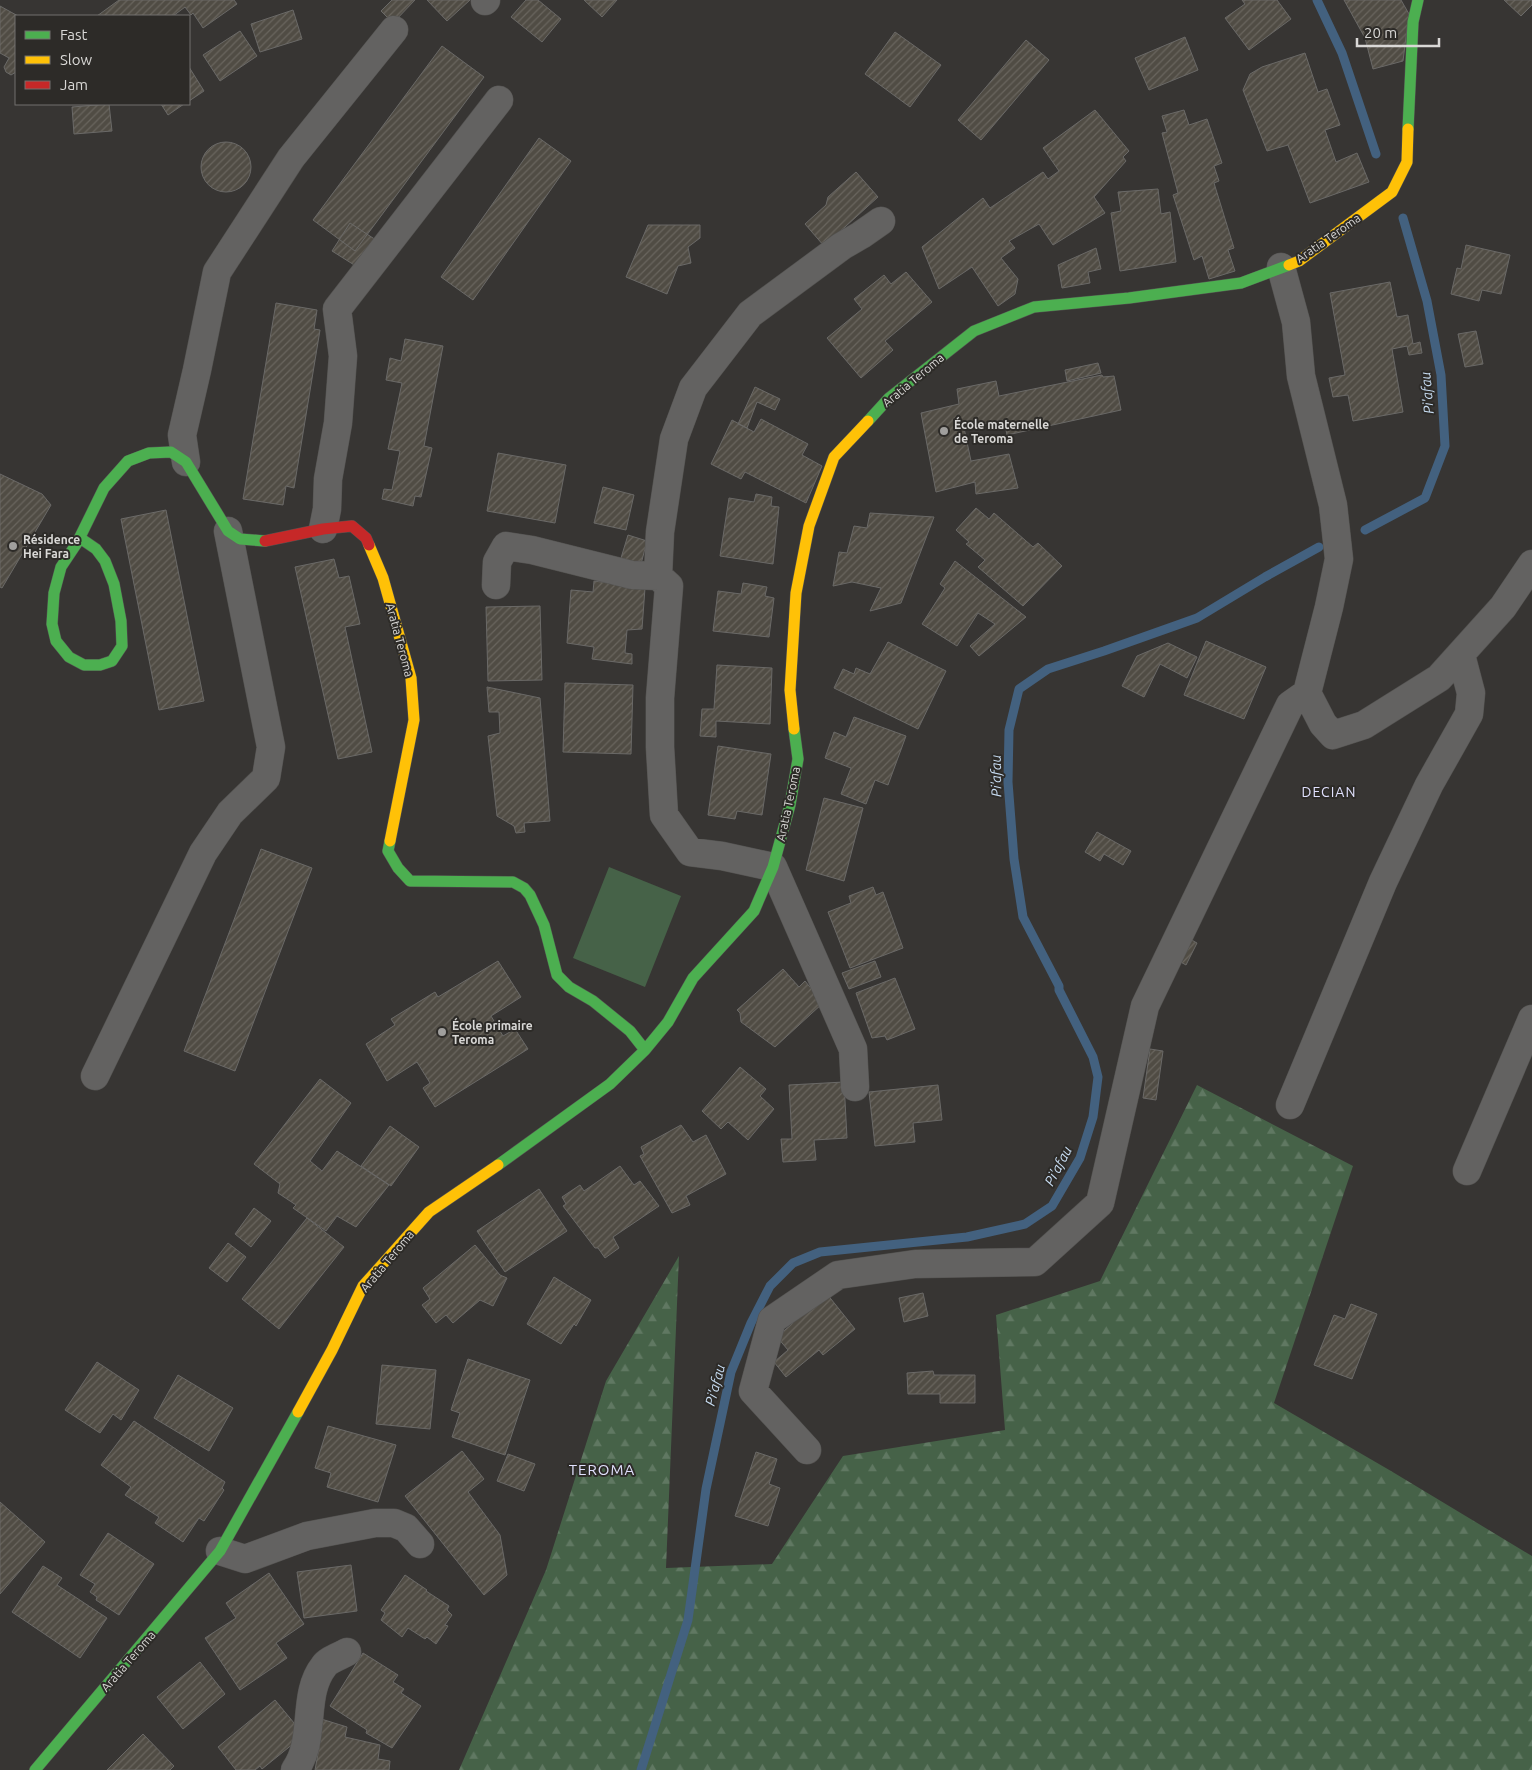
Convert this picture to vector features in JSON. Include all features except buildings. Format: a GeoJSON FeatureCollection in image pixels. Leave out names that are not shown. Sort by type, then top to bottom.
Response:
{"type":"FeatureCollection","features":[{"type":"Feature","properties":{"kind":"main road","name":"Aratia Teroma"},"geometry":{"type":"LineString","coordinates":[[35,1770],[220,1551],[332,1350],[363,1286],[429,1212],[537,1138],[610,1084],[645,1050],[668,1022],[693,978],[754,910],[772,867],[790,805],[798,759],[790,690],[796,593],[808,526],[834,457],[889,398],[974,330],[1034,307],[1128,298],[1241,283],[1299,261],[1392,192],[1407,162],[1413,22],[1418,0]]}},
{"type":"Feature","properties":{"kind":"main road"},"geometry":{"type":"LineString","coordinates":[[80,538],[96,549],[105,560],[114,584],[121,621],[122,646],[112,661],[100,665],[84,665],[69,657],[56,641],[52,624],[54,593],[61,567],[80,538],[104,488],[128,461],[149,453],[170,452],[186,462],[228,531]]}},
{"type":"Feature","properties":{"kind":"main road","name":"Aratia Teroma"},"geometry":{"type":"LineString","coordinates":[[228,531],[240,539],[261,542],[324,529],[352,526],[366,538],[383,578],[411,678],[414,720],[388,850],[398,868],[410,881],[513,882],[524,888],[530,894],[544,925],[557,975],[568,987],[593,1001],[630,1031],[645,1050]]}},
{"type":"Feature","properties":{"kind":"street"},"geometry":{"type":"LineString","coordinates":[[186,462],[182,435],[198,370],[217,272],[291,158],[394,30]]}},
{"type":"Feature","properties":{"kind":"street"},"geometry":{"type":"LineString","coordinates":[[324,529],[328,479],[338,423],[343,356],[337,309],[499,100]]}},
{"type":"Feature","properties":{"kind":"street"},"geometry":{"type":"LineString","coordinates":[[658,576],[660,532],[674,440],[693,388],[750,314],[842,246],[881,221]]}},
{"type":"Feature","properties":{"kind":"street"},"geometry":{"type":"LineString","coordinates":[[1281,268],[1296,322],[1301,376],[1333,505],[1339,559],[1308,693],[1323,724],[1333,735],[1364,725],[1440,678],[1502,608],[1532,564]]}},
{"type":"Feature","properties":{"kind":"street"},"geometry":{"type":"LineString","coordinates":[[96,1076],[203,853],[230,813],[266,778],[272,747],[228,531]]}},
{"type":"Feature","properties":{"kind":"street"},"geometry":{"type":"LineString","coordinates":[[496,585],[497,562],[506,546],[532,550],[632,576],[658,576],[668,586],[660,698],[660,747],[664,815],[690,852],[722,856],[772,867],[853,1049],[855,1087]]}},
{"type":"Feature","properties":{"kind":"street"},"geometry":{"type":"LineString","coordinates":[[1290,1105],[1383,882],[1428,785],[1469,714],[1471,693],[1461,655]]}},
{"type":"Feature","properties":{"kind":"street"},"geometry":{"type":"LineString","coordinates":[[807,1450],[753,1391],[772,1320],[838,1275],[915,1264],[1035,1262],[1100,1203],[1145,1006],[1290,705],[1308,693]]}},
{"type":"Feature","properties":{"kind":"street"},"geometry":{"type":"LineString","coordinates":[[1467,1171],[1532,1019]]}},
{"type":"Feature","properties":{"kind":"street"},"geometry":{"type":"LineString","coordinates":[[220,1551],[245,1559],[307,1536],[375,1523],[394,1523],[406,1528],[420,1544]]}},
{"type":"Feature","properties":{"kind":"street"},"geometry":{"type":"LineString","coordinates":[[295,1770],[303,1759],[310,1721],[312,1686],[324,1664],[347,1652]]}},
{"type":"Feature","properties":{"kind":"green space"},"geometry":{"type":"Polygon","coordinates":[[[609,867],[681,896],[645,987],[573,958],[609,867]]]}},
{"type":"Feature","properties":{"kind":"green space"},"geometry":{"type":"Polygon","coordinates":[[[1197,1085],[1353,1166],[1274,1403],[1532,1556],[1532,1770],[459,1770],[546,1570],[606,1381],[679,1256],[666,1568],[772,1564],[843,1456],[1005,1430],[996,1315],[1100,1281],[1197,1085]]]}},
{"type":"Feature","properties":{"kind":"waterway","name":"Pi'afau"},"geometry":{"type":"LineString","coordinates":[[1317,0],[1342,53],[1376,154]]}},
{"type":"Feature","properties":{"kind":"waterway","name":"Pi'afau"},"geometry":{"type":"LineString","coordinates":[[1365,530],[1425,498],[1445,446],[1441,375],[1427,301],[1403,218]]}},
{"type":"Feature","properties":{"kind":"waterway","name":"Pi'afau"},"geometry":{"type":"LineString","coordinates":[[641,1770],[688,1620],[706,1489],[731,1372],[751,1323],[770,1286],[793,1263],[820,1252],[967,1237],[1025,1224],[1052,1206],[1080,1158],[1093,1117],[1098,1077],[1093,1057],[1023,917],[1014,859],[1008,782],[1009,730],[1019,689],[1048,669],[1197,618],[1319,547]]}},
{"type":"Feature","properties":{"kind":"traffic: fast"},"geometry":{"type":"LineString","coordinates":[[1408,129],[1413,22],[1418,0]]}},
{"type":"Feature","properties":{"kind":"traffic: fast"},"geometry":{"type":"LineString","coordinates":[[868,421],[889,398],[974,331],[1034,307],[1129,298],[1241,283],[1289,265]]}},
{"type":"Feature","properties":{"kind":"traffic: fast"},"geometry":{"type":"LineString","coordinates":[[80,538],[96,549],[105,561],[114,584],[121,621],[122,646],[112,661],[100,665],[84,665],[69,657],[56,641],[52,624],[54,593],[61,567],[77,543],[104,488],[128,461],[149,453],[171,452],[186,462],[228,531],[240,539],[265,541]]}},
{"type":"Feature","properties":{"kind":"traffic: fast"},"geometry":{"type":"LineString","coordinates":[[498,1165],[610,1084],[645,1050],[668,1022],[693,978],[754,911],[773,867],[790,805],[798,759],[794,729]]}},
{"type":"Feature","properties":{"kind":"traffic: fast"},"geometry":{"type":"LineString","coordinates":[[390,841],[388,851],[398,868],[410,881],[513,882],[524,888],[530,895],[544,925],[557,975],[569,987],[593,1001],[630,1031],[645,1050]]}},
{"type":"Feature","properties":{"kind":"traffic: fast"},"geometry":{"type":"LineString","coordinates":[[35,1770],[220,1551],[298,1412]]}},
{"type":"Feature","properties":{"kind":"traffic: slow"},"geometry":{"type":"LineString","coordinates":[[1289,265],[1299,261],[1392,192],[1407,162],[1408,129]]}},
{"type":"Feature","properties":{"kind":"traffic: slow"},"geometry":{"type":"LineString","coordinates":[[794,729],[790,690],[796,593],[809,526],[834,457],[868,421]]}},
{"type":"Feature","properties":{"kind":"traffic: slow"},"geometry":{"type":"LineString","coordinates":[[369,545],[383,578],[411,678],[414,720],[390,841]]}},
{"type":"Feature","properties":{"kind":"traffic: slow"},"geometry":{"type":"LineString","coordinates":[[298,1412],[332,1350],[363,1286],[429,1212],[498,1165]]}},
{"type":"Feature","properties":{"kind":"traffic: jam"},"geometry":{"type":"LineString","coordinates":[[265,541],[323,529],[352,526],[366,538],[369,545]]}},
{"type":"Feature","properties":{"kind":"place","name":"École maternelle de Teroma"},"geometry":{"type":"Point","coordinates":[944,431]}},
{"type":"Feature","properties":{"kind":"place","name":"Résidence Hei Fara"},"geometry":{"type":"Point","coordinates":[13,546]}},
{"type":"Feature","properties":{"kind":"place","name":"École primaire Teroma"},"geometry":{"type":"Point","coordinates":[442,1032]}},
{"type":"Feature","properties":{"kind":"district","name":"DECIAN"},"geometry":{"type":"Point","coordinates":[1329,792]}},
{"type":"Feature","properties":{"kind":"district","name":"TEROMA"},"geometry":{"type":"Point","coordinates":[602,1469]}}]}
